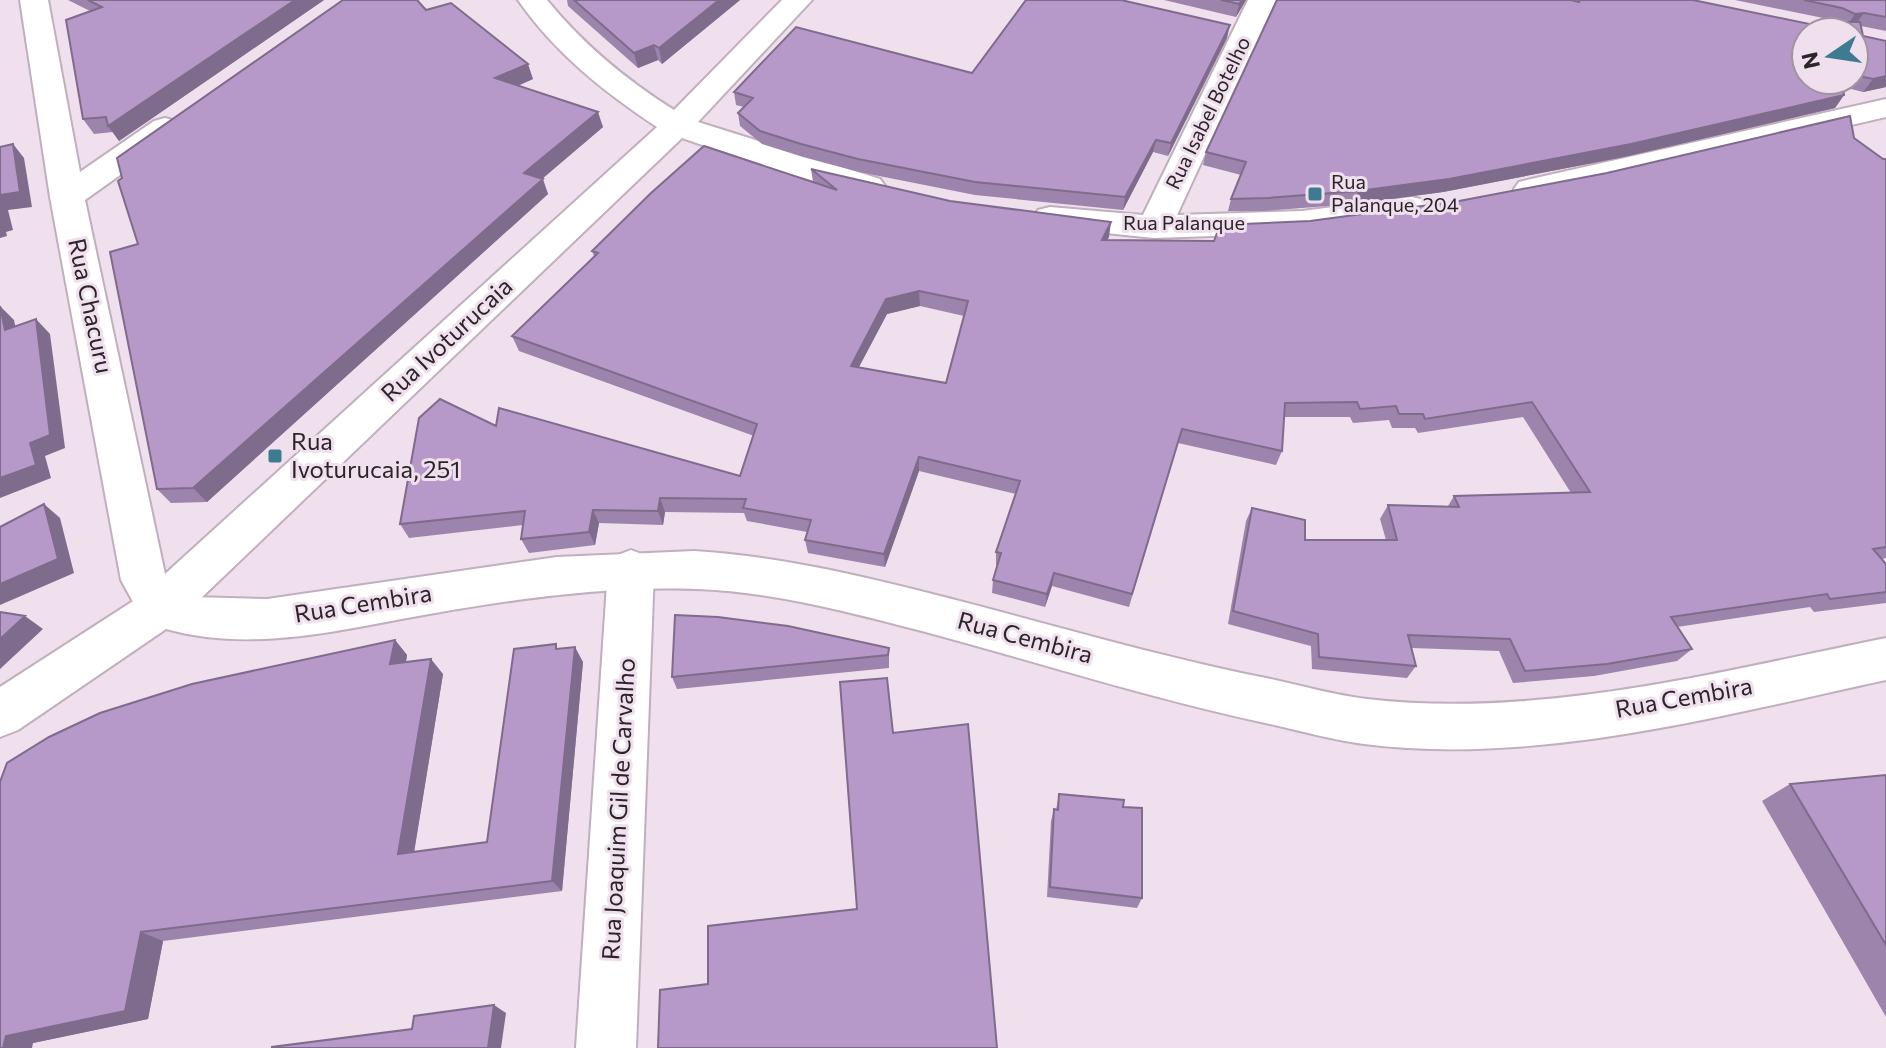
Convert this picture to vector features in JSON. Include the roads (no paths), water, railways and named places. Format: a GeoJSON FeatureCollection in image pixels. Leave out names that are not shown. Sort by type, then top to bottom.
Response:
{"type":"FeatureCollection","features":[{"type":"Feature","properties":{"kind":"street","name":"Rua Chacuru"},"geometry":{"type":"LineString","coordinates":[[34,0],[67,197],[144,580],[160,608]]}},
{"type":"Feature","properties":{"kind":"street"},"geometry":{"type":"LineString","coordinates":[[532,0],[553,26],[615,86],[677,126],[790,164],[905,197]]}},
{"type":"Feature","properties":{"kind":"street","name":"Rua Ivoturucaia"},"geometry":{"type":"LineString","coordinates":[[0,714],[160,608],[677,126],[798,0]]}},
{"type":"Feature","properties":{"kind":"street","name":"Rua Isabel Botelho"},"geometry":{"type":"LineString","coordinates":[[1154,227],[1233,28],[1262,0]]}},
{"type":"Feature","properties":{"kind":"street"},"geometry":{"type":"LineString","coordinates":[[67,197],[195,107]]}},
{"type":"Feature","properties":{"kind":"street"},"geometry":{"type":"LineString","coordinates":[[1504,195],[1886,108]]}},
{"type":"Feature","properties":{"kind":"street","name":"Rua Palanque"},"geometry":{"type":"LineString","coordinates":[[1015,215],[1154,227],[1302,222],[1436,205]]}},
{"type":"Feature","properties":{"kind":"street","name":"Rua Cembira"},"geometry":{"type":"LineString","coordinates":[[160,608],[188,618],[239,621],[353,607],[458,589],[631,569],[729,572],[826,587],[1221,692],[1377,723],[1504,726],[1667,704],[1886,659]]}},
{"type":"Feature","properties":{"kind":"street","name":"Rua Joaquim Gil de Carvalho"},"geometry":{"type":"LineString","coordinates":[[606,1048],[631,569]]}},
{"type":"Feature","properties":{"kind":"place","name":"Rua Palanque, 204"},"geometry":{"type":"Point","coordinates":[1315,194]}},
{"type":"Feature","properties":{"kind":"place","name":"Rua Ivoturucaia, 251"},"geometry":{"type":"Point","coordinates":[275,456]}}]}
